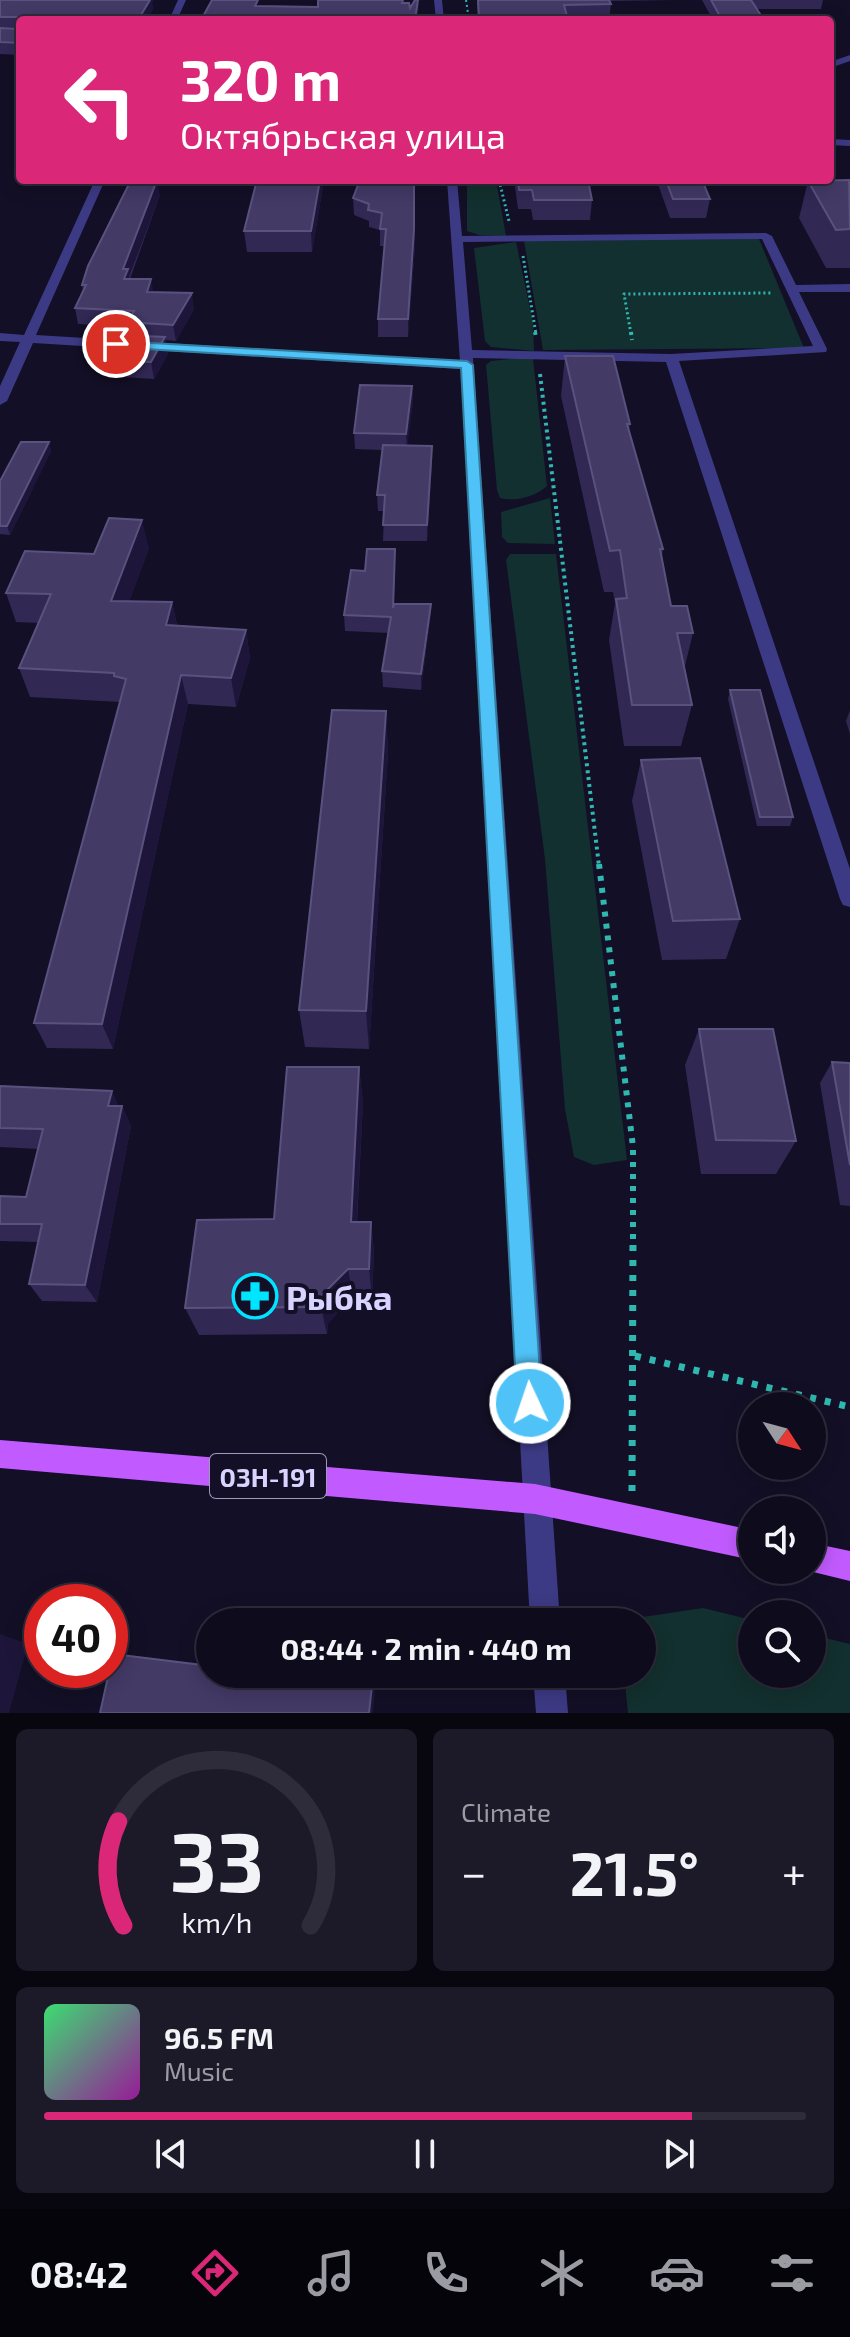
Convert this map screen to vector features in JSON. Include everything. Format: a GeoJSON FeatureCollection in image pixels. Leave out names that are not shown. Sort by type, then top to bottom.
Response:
{"type":"FeatureCollection","features":[{"type":"Feature","properties":{"kind":"main road","name":"03Н-191"},"geometry":{"type":"LineString","coordinates":[[0,1454],[535,1499],[738,1542]]}},
{"type":"Feature","properties":{"kind":"main road"},"geometry":{"type":"LineString","coordinates":[[826,1561],[850,1566]]}},
{"type":"Feature","properties":{"kind":"street"},"geometry":{"type":"LineString","coordinates":[[0,401],[98,184]]}},
{"type":"Feature","properties":{"kind":"street"},"geometry":{"type":"LineString","coordinates":[[452,184],[466,360],[544,1608]]}},
{"type":"Feature","properties":{"kind":"street"},"geometry":{"type":"LineString","coordinates":[[0,337],[466,360],[538,355],[671,358],[821,349],[766,236],[456,239]]}},
{"type":"Feature","properties":{"kind":"street"},"geometry":{"type":"LineString","coordinates":[[793,291],[850,288]]}},
{"type":"Feature","properties":{"kind":"street"},"geometry":{"type":"LineString","coordinates":[[671,358],[850,899]]}},
{"type":"Feature","properties":{"kind":"street"},"geometry":{"type":"LineString","coordinates":[[550,1688],[552,1713]]}},
{"type":"Feature","properties":{"kind":"path"},"geometry":{"type":"LineString","coordinates":[[500,184],[506,215],[519,239],[536,323],[633,1147],[633,1520]]}},
{"type":"Feature","properties":{"kind":"path"},"geometry":{"type":"LineString","coordinates":[[635,357],[624,294],[793,291]]}},
{"type":"Feature","properties":{"kind":"path"},"geometry":{"type":"LineString","coordinates":[[635,1356],[850,1407]]}},
{"type":"Feature","properties":{"kind":"green space"},"geometry":{"type":"Polygon","coordinates":[[[467,184],[497,184],[506,236],[479,235],[467,231],[467,184]]]}},
{"type":"Feature","properties":{"kind":"green space"},"geometry":{"type":"Polygon","coordinates":[[[759,239],[804,348],[543,350],[524,241],[759,239]]]}},
{"type":"Feature","properties":{"kind":"green space"},"geometry":{"type":"Polygon","coordinates":[[[516,242],[533,323],[534,351],[491,347],[485,341],[474,248],[516,242]]]}},
{"type":"Feature","properties":{"kind":"green space"},"geometry":{"type":"Polygon","coordinates":[[[533,359],[547,486],[531,496],[506,499],[500,498],[497,490],[486,365],[491,361],[533,359]]]}},
{"type":"Feature","properties":{"kind":"green space"},"geometry":{"type":"Polygon","coordinates":[[[550,498],[555,544],[508,543],[502,537],[501,512],[550,498]]]}},
{"type":"Feature","properties":{"kind":"green space"},"geometry":{"type":"Polygon","coordinates":[[[510,554],[556,554],[627,1160],[594,1165],[574,1157],[565,1109],[545,859],[506,560],[510,554]]]}},
{"type":"Feature","properties":{"kind":"green space"},"geometry":{"type":"Polygon","coordinates":[[[703,1608],[738,1617],[738,1688],[826,1688],[826,1638],[850,1644],[850,1713],[628,1713],[625,1688],[656,1688],[656,1615],[703,1608]]]}},
{"type":"Feature","properties":{"kind":"building"},"geometry":{"type":"Polygon","coordinates":[[[0,0],[150,0],[140,16],[0,17],[0,0]]]}},
{"type":"Feature","properties":{"kind":"building"},"geometry":{"type":"Polygon","coordinates":[[[212,0],[258,0],[255,6],[318,7],[318,0],[403,0],[402,3],[409,3],[410,8],[418,0],[416,16],[203,16],[212,0]]]}},
{"type":"Feature","properties":{"kind":"building"},"geometry":{"type":"Polygon","coordinates":[[[478,0],[609,0],[611,4],[564,5],[567,16],[479,16],[478,0]]]}},
{"type":"Feature","properties":{"kind":"building"},"geometry":{"type":"Polygon","coordinates":[[[711,0],[751,0],[761,16],[720,16],[711,0]]]}},
{"type":"Feature","properties":{"kind":"building"},"geometry":{"type":"Polygon","coordinates":[[[0,28],[16,29],[16,43],[0,42],[0,28]]]}},
{"type":"Feature","properties":{"kind":"building"},"geometry":{"type":"Polygon","coordinates":[[[834,180],[849,180],[850,229],[836,230],[810,184],[834,184],[834,180]]]}},
{"type":"Feature","properties":{"kind":"building"},"geometry":{"type":"Polygon","coordinates":[[[129,184],[155,184],[123,269],[128,269],[124,279],[151,279],[147,292],[192,293],[173,325],[127,322],[134,311],[75,308],[86,285],[82,285],[88,266],[129,184]]]}},
{"type":"Feature","properties":{"kind":"building"},"geometry":{"type":"Polygon","coordinates":[[[256,184],[319,184],[311,231],[244,231],[256,184]]]}},
{"type":"Feature","properties":{"kind":"building"},"geometry":{"type":"Polygon","coordinates":[[[358,184],[414,184],[408,319],[378,319],[386,229],[380,229],[382,213],[368,210],[369,204],[353,198],[358,184]]]}},
{"type":"Feature","properties":{"kind":"building"},"geometry":{"type":"Polygon","coordinates":[[[518,184],[589,184],[592,200],[534,200],[532,190],[519,190],[518,184]]]}},
{"type":"Feature","properties":{"kind":"building"},"geometry":{"type":"Polygon","coordinates":[[[667,184],[704,184],[710,199],[673,199],[667,184]]]}},
{"type":"Feature","properties":{"kind":"building"},"geometry":{"type":"Polygon","coordinates":[[[118,335],[165,337],[151,362],[102,359],[118,335]]]}},
{"type":"Feature","properties":{"kind":"building"},"geometry":{"type":"Polygon","coordinates":[[[565,356],[613,356],[630,424],[627,424],[663,549],[660,549],[671,606],[687,606],[693,633],[677,633],[692,705],[632,705],[616,599],[627,598],[620,550],[610,551],[565,356]]]}},
{"type":"Feature","properties":{"kind":"building"},"geometry":{"type":"Polygon","coordinates":[[[360,385],[412,386],[406,434],[354,433],[360,385]]]}},
{"type":"Feature","properties":{"kind":"building"},"geometry":{"type":"Polygon","coordinates":[[[21,442],[49,442],[7,526],[0,526],[0,481],[21,442]]]}},
{"type":"Feature","properties":{"kind":"building"},"geometry":{"type":"Polygon","coordinates":[[[383,445],[432,446],[427,525],[383,525],[385,495],[377,495],[383,445]]]}},
{"type":"Feature","properties":{"kind":"building"},"geometry":{"type":"Polygon","coordinates":[[[109,518],[142,520],[111,601],[172,602],[166,625],[246,630],[231,678],[181,675],[102,1024],[34,1023],[126,679],[114,676],[114,673],[19,668],[51,594],[6,593],[25,551],[94,554],[109,518]]]}},
{"type":"Feature","properties":{"kind":"building"},"geometry":{"type":"Polygon","coordinates":[[[367,549],[395,549],[393,608],[394,604],[431,604],[421,674],[382,671],[391,617],[344,615],[351,570],[365,571],[367,549]]]}},
{"type":"Feature","properties":{"kind":"building"},"geometry":{"type":"Polygon","coordinates":[[[730,690],[760,690],[793,817],[760,817],[730,690]]]}},
{"type":"Feature","properties":{"kind":"building"},"geometry":{"type":"Polygon","coordinates":[[[332,710],[386,711],[366,1011],[299,1010],[332,710]]]}},
{"type":"Feature","properties":{"kind":"building"},"geometry":{"type":"Polygon","coordinates":[[[700,758],[740,919],[673,921],[641,760],[700,758]]]}},
{"type":"Feature","properties":{"kind":"building"},"geometry":{"type":"Polygon","coordinates":[[[699,1029],[773,1029],[796,1141],[716,1140],[699,1029]]]}},
{"type":"Feature","properties":{"kind":"building"},"geometry":{"type":"Polygon","coordinates":[[[832,1062],[850,1063],[850,1165],[832,1062]]]}},
{"type":"Feature","properties":{"kind":"building"},"geometry":{"type":"Polygon","coordinates":[[[287,1067],[359,1067],[351,1222],[371,1222],[369,1269],[348,1269],[322,1295],[321,1307],[185,1308],[197,1220],[274,1219],[287,1067]]]}},
{"type":"Feature","properties":{"kind":"building"},"geometry":{"type":"Polygon","coordinates":[[[0,1086],[112,1091],[108,1106],[122,1106],[85,1285],[29,1284],[42,1224],[0,1224],[0,1196],[26,1197],[43,1129],[0,1128],[0,1086]]]}},
{"type":"Feature","properties":{"kind":"building"},"geometry":{"type":"Polygon","coordinates":[[[128,1656],[196,1664],[196,1688],[372,1688],[369,1713],[100,1713],[106,1688],[128,1688],[128,1656]]]}},
{"type":"Feature","properties":{"kind":"place","name":"Рыбка"},"geometry":{"type":"Point","coordinates":[255,1296]}},
{"type":"Feature","properties":{"kind":"route"},"geometry":{"type":"LineString","coordinates":[[116,344],[467,365],[530,1403]]}}]}
